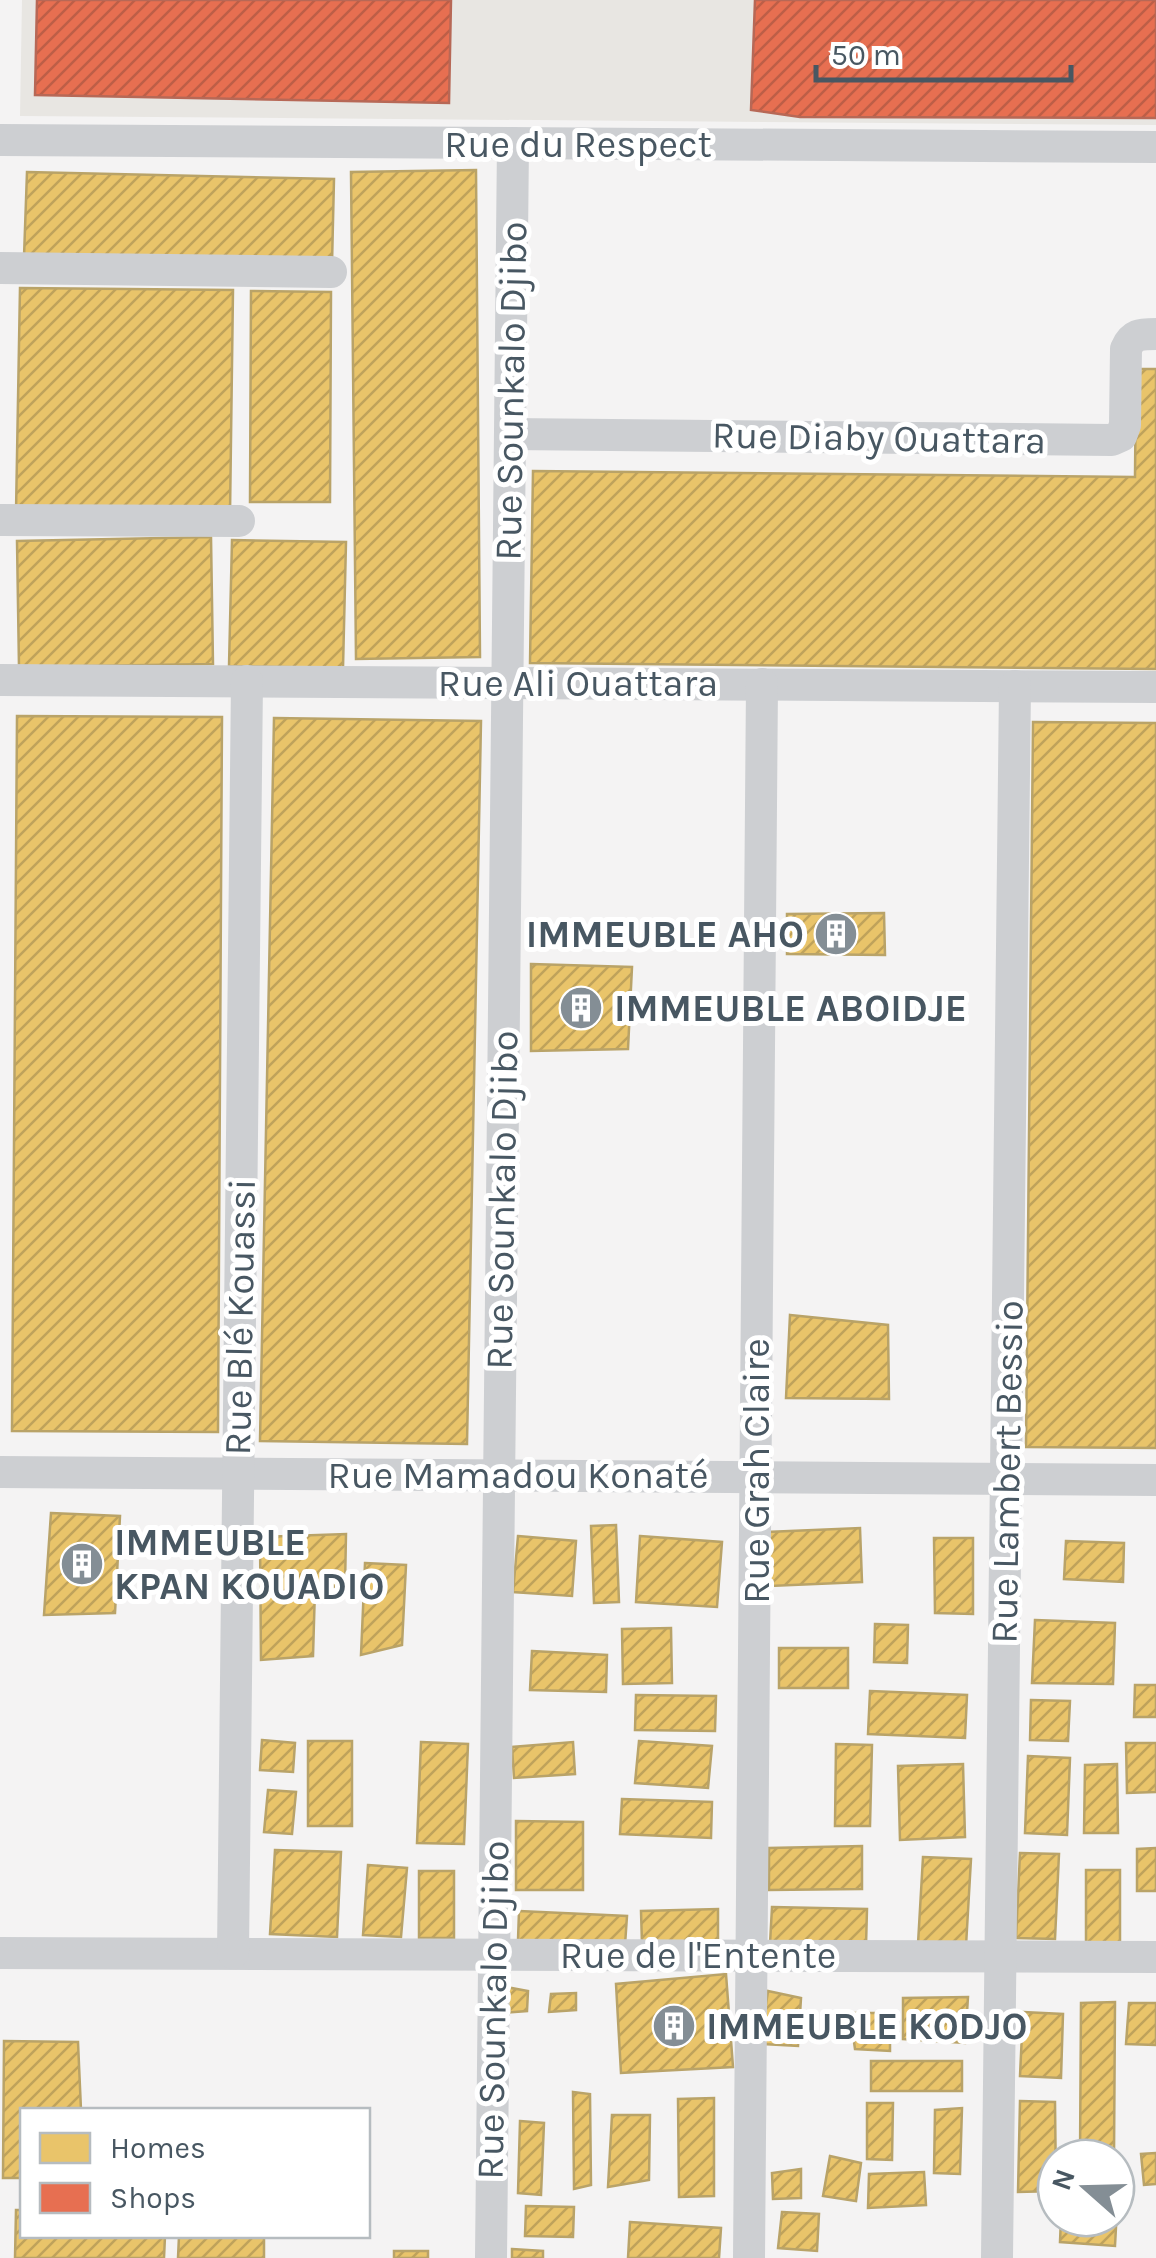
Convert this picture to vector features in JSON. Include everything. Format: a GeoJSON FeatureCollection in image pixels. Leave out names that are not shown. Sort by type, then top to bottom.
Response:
{"type":"FeatureCollection","features":[{"type":"Feature","properties":{"kind":"street","name":"Rue du Respect"},"geometry":{"type":"LineString","coordinates":[[0,140],[1156,147]]}},
{"type":"Feature","properties":{"kind":"street","name":"Rue Sounkalo Djibo"},"geometry":{"type":"LineString","coordinates":[[491,2258],[513,143]]}},
{"type":"Feature","properties":{"kind":"street"},"geometry":{"type":"LineString","coordinates":[[0,268],[332,272]]}},
{"type":"Feature","properties":{"kind":"street","name":"Rue Diaby Ouattara"},"geometry":{"type":"LineString","coordinates":[[510,434],[1112,440],[1121,436],[1125,425],[1126,349],[1130,339],[1140,334],[1156,334]]}},
{"type":"Feature","properties":{"kind":"street"},"geometry":{"type":"LineString","coordinates":[[0,520],[239,521]]}},
{"type":"Feature","properties":{"kind":"street","name":"Rue Ali Ouattara"},"geometry":{"type":"LineString","coordinates":[[0,680],[1156,687]]}},
{"type":"Feature","properties":{"kind":"street","name":"Rue Blé Kouassi"},"geometry":{"type":"LineString","coordinates":[[234,1953],[246,681]]}},
{"type":"Feature","properties":{"kind":"street","name":"Rue Grah Claire"},"geometry":{"type":"LineString","coordinates":[[750,2258],[762,684]]}},
{"type":"Feature","properties":{"kind":"street","name":"Rue Lambert Bessio"},"geometry":{"type":"LineString","coordinates":[[998,2258],[1015,686]]}},
{"type":"Feature","properties":{"kind":"street","name":"Rue Mamadou Konaté"},"geometry":{"type":"LineString","coordinates":[[0,1472],[1156,1480]]}},
{"type":"Feature","properties":{"kind":"street","name":"Rue de l'Entente"},"geometry":{"type":"LineString","coordinates":[[0,1953],[1156,1958]]}},
{"type":"Feature","properties":{"kind":"shaded area"},"geometry":{"type":"Polygon","coordinates":[[[22,0],[1156,0],[1156,125],[20,116],[22,0]]]}},
{"type":"Feature","properties":{"kind":"building: Homes"},"geometry":{"type":"Polygon","coordinates":[[[476,170],[480,657],[356,659],[351,172],[476,170]]]}},
{"type":"Feature","properties":{"kind":"building: Homes"},"geometry":{"type":"Polygon","coordinates":[[[27,172],[334,179],[332,264],[24,257],[27,172]]]}},
{"type":"Feature","properties":{"kind":"building: Homes"},"geometry":{"type":"Polygon","coordinates":[[[20,288],[233,290],[230,514],[16,512],[20,288]]]}},
{"type":"Feature","properties":{"kind":"building: Homes"},"geometry":{"type":"Polygon","coordinates":[[[251,291],[331,292],[330,502],[250,502],[251,291]]]}},
{"type":"Feature","properties":{"kind":"building: Homes"},"geometry":{"type":"Polygon","coordinates":[[[1136,369],[1156,369],[1156,669],[530,663],[533,471],[1135,477],[1136,369]]]}},
{"type":"Feature","properties":{"kind":"building: Homes"},"geometry":{"type":"Polygon","coordinates":[[[211,537],[213,664],[19,667],[17,541],[211,537]]]}},
{"type":"Feature","properties":{"kind":"building: Homes"},"geometry":{"type":"Polygon","coordinates":[[[232,540],[346,542],[343,668],[229,666],[232,540]]]}},
{"type":"Feature","properties":{"kind":"building: Homes"},"geometry":{"type":"Polygon","coordinates":[[[17,716],[222,717],[218,1432],[12,1431],[17,716]]]}},
{"type":"Feature","properties":{"kind":"building: Homes"},"geometry":{"type":"Polygon","coordinates":[[[274,718],[481,721],[467,1444],[260,1441],[274,718]]]}},
{"type":"Feature","properties":{"kind":"building: Homes"},"geometry":{"type":"Polygon","coordinates":[[[1033,722],[1156,723],[1156,1448],[1026,1447],[1033,722]]]}},
{"type":"Feature","properties":{"kind":"building: Homes","name":"IMMEUBLE AHO"},"geometry":{"type":"Polygon","coordinates":[[[884,913],[885,955],[787,954],[787,914],[884,913]]]}},
{"type":"Feature","properties":{"kind":"building: Homes","name":"IMMEUBLE ABOIDJE"},"geometry":{"type":"Polygon","coordinates":[[[531,964],[632,967],[628,1049],[531,1051],[531,964]]]}},
{"type":"Feature","properties":{"kind":"building: Homes"},"geometry":{"type":"Polygon","coordinates":[[[790,1315],[888,1325],[889,1399],[786,1398],[790,1315]]]}},
{"type":"Feature","properties":{"kind":"building: Homes","name":"IMMEUBLE KPAN KOUADIO"},"geometry":{"type":"Polygon","coordinates":[[[51,1513],[120,1516],[115,1613],[44,1615],[51,1513]]]}},
{"type":"Feature","properties":{"kind":"building: Homes"},"geometry":{"type":"Polygon","coordinates":[[[616,1525],[619,1602],[594,1603],[591,1526],[616,1525]]]}},
{"type":"Feature","properties":{"kind":"building: Homes"},"geometry":{"type":"Polygon","coordinates":[[[860,1528],[862,1582],[770,1586],[767,1532],[860,1528]]]}},
{"type":"Feature","properties":{"kind":"building: Homes"},"geometry":{"type":"Polygon","coordinates":[[[346,1534],[345,1586],[315,1588],[313,1656],[261,1660],[260,1537],[346,1534]]]}},
{"type":"Feature","properties":{"kind":"building: Homes"},"geometry":{"type":"Polygon","coordinates":[[[518,1536],[576,1541],[572,1596],[513,1592],[518,1536]]]}},
{"type":"Feature","properties":{"kind":"building: Homes"},"geometry":{"type":"Polygon","coordinates":[[[640,1536],[722,1542],[717,1607],[636,1602],[640,1536]]]}},
{"type":"Feature","properties":{"kind":"building: Homes"},"geometry":{"type":"Polygon","coordinates":[[[934,1538],[973,1538],[973,1614],[935,1613],[934,1538]]]}},
{"type":"Feature","properties":{"kind":"building: Homes"},"geometry":{"type":"Polygon","coordinates":[[[1066,1541],[1124,1543],[1123,1582],[1064,1579],[1066,1541]]]}},
{"type":"Feature","properties":{"kind":"building: Homes"},"geometry":{"type":"Polygon","coordinates":[[[365,1563],[406,1565],[402,1645],[361,1655],[365,1563]]]}},
{"type":"Feature","properties":{"kind":"building: Homes"},"geometry":{"type":"Polygon","coordinates":[[[1035,1620],[1115,1623],[1113,1684],[1032,1683],[1035,1620]]]}},
{"type":"Feature","properties":{"kind":"building: Homes"},"geometry":{"type":"Polygon","coordinates":[[[875,1624],[908,1625],[907,1663],[874,1662],[875,1624]]]}},
{"type":"Feature","properties":{"kind":"building: Homes"},"geometry":{"type":"Polygon","coordinates":[[[671,1628],[672,1683],[623,1684],[622,1629],[671,1628]]]}},
{"type":"Feature","properties":{"kind":"building: Homes"},"geometry":{"type":"Polygon","coordinates":[[[779,1648],[848,1648],[848,1688],[779,1688],[779,1648]]]}},
{"type":"Feature","properties":{"kind":"building: Homes"},"geometry":{"type":"Polygon","coordinates":[[[532,1651],[607,1655],[606,1692],[530,1690],[532,1651]]]}},
{"type":"Feature","properties":{"kind":"building: Homes"},"geometry":{"type":"Polygon","coordinates":[[[1135,1685],[1156,1685],[1156,1717],[1134,1717],[1135,1685]]]}},
{"type":"Feature","properties":{"kind":"building: Homes"},"geometry":{"type":"Polygon","coordinates":[[[870,1691],[967,1695],[965,1738],[868,1734],[870,1691]]]}},
{"type":"Feature","properties":{"kind":"building: Homes"},"geometry":{"type":"Polygon","coordinates":[[[636,1695],[716,1696],[715,1731],[635,1730],[636,1695]]]}},
{"type":"Feature","properties":{"kind":"building: Homes"},"geometry":{"type":"Polygon","coordinates":[[[1031,1700],[1070,1701],[1068,1741],[1030,1740],[1031,1700]]]}},
{"type":"Feature","properties":{"kind":"building: Homes"},"geometry":{"type":"Polygon","coordinates":[[[262,1740],[295,1743],[293,1772],[260,1770],[262,1740]]]}},
{"type":"Feature","properties":{"kind":"building: Homes"},"geometry":{"type":"Polygon","coordinates":[[[308,1741],[352,1741],[352,1826],[308,1826],[308,1741]]]}},
{"type":"Feature","properties":{"kind":"building: Homes"},"geometry":{"type":"Polygon","coordinates":[[[639,1741],[712,1746],[708,1788],[635,1783],[639,1741]]]}},
{"type":"Feature","properties":{"kind":"building: Homes"},"geometry":{"type":"Polygon","coordinates":[[[421,1742],[468,1744],[464,1844],[417,1843],[421,1742]]]}},
{"type":"Feature","properties":{"kind":"building: Homes"},"geometry":{"type":"Polygon","coordinates":[[[573,1742],[575,1774],[514,1778],[512,1747],[573,1742]]]}},
{"type":"Feature","properties":{"kind":"building: Homes"},"geometry":{"type":"Polygon","coordinates":[[[1126,1743],[1156,1743],[1156,1792],[1127,1793],[1126,1743]]]}},
{"type":"Feature","properties":{"kind":"building: Homes"},"geometry":{"type":"Polygon","coordinates":[[[836,1744],[872,1745],[870,1826],[835,1826],[836,1744]]]}},
{"type":"Feature","properties":{"kind":"building: Homes"},"geometry":{"type":"Polygon","coordinates":[[[1028,1756],[1070,1758],[1067,1835],[1025,1833],[1028,1756]]]}},
{"type":"Feature","properties":{"kind":"building: Homes"},"geometry":{"type":"Polygon","coordinates":[[[963,1764],[965,1837],[900,1840],[898,1766],[963,1764]]]}},
{"type":"Feature","properties":{"kind":"building: Homes"},"geometry":{"type":"Polygon","coordinates":[[[1117,1764],[1118,1833],[1084,1833],[1085,1765],[1117,1764]]]}},
{"type":"Feature","properties":{"kind":"building: Homes"},"geometry":{"type":"Polygon","coordinates":[[[268,1790],[296,1792],[292,1834],[264,1832],[268,1790]]]}},
{"type":"Feature","properties":{"kind":"building: Homes"},"geometry":{"type":"Polygon","coordinates":[[[622,1799],[712,1802],[711,1838],[620,1834],[622,1799]]]}},
{"type":"Feature","properties":{"kind":"building: Homes"},"geometry":{"type":"Polygon","coordinates":[[[516,1821],[583,1822],[583,1890],[516,1890],[516,1821]]]}},
{"type":"Feature","properties":{"kind":"building: Homes"},"geometry":{"type":"Polygon","coordinates":[[[862,1846],[862,1889],[769,1890],[769,1848],[862,1846]]]}},
{"type":"Feature","properties":{"kind":"building: Homes"},"geometry":{"type":"Polygon","coordinates":[[[1156,1848],[1156,1891],[1137,1891],[1137,1849],[1156,1848]]]}},
{"type":"Feature","properties":{"kind":"building: Homes"},"geometry":{"type":"Polygon","coordinates":[[[275,1850],[341,1852],[337,1937],[270,1934],[275,1850]]]}},
{"type":"Feature","properties":{"kind":"building: Homes"},"geometry":{"type":"Polygon","coordinates":[[[1020,1853],[1059,1854],[1055,1939],[1016,1938],[1020,1853]]]}},
{"type":"Feature","properties":{"kind":"building: Homes"},"geometry":{"type":"Polygon","coordinates":[[[923,1857],[971,1859],[966,1946],[918,1944],[923,1857]]]}},
{"type":"Feature","properties":{"kind":"building: Homes"},"geometry":{"type":"Polygon","coordinates":[[[368,1865],[407,1868],[401,1937],[363,1935],[368,1865]]]}},
{"type":"Feature","properties":{"kind":"building: Homes"},"geometry":{"type":"Polygon","coordinates":[[[1086,1870],[1120,1870],[1120,1943],[1086,1943],[1086,1870]]]}},
{"type":"Feature","properties":{"kind":"building: Homes"},"geometry":{"type":"Polygon","coordinates":[[[419,1871],[454,1871],[454,1938],[419,1938],[419,1871]]]}},
{"type":"Feature","properties":{"kind":"building: Homes"},"geometry":{"type":"Polygon","coordinates":[[[772,1907],[867,1909],[866,1946],[770,1944],[772,1907]]]}},
{"type":"Feature","properties":{"kind":"building: Homes"},"geometry":{"type":"Polygon","coordinates":[[[718,1909],[718,1943],[642,1944],[641,1911],[718,1909]]]}},
{"type":"Feature","properties":{"kind":"building: Homes"},"geometry":{"type":"Polygon","coordinates":[[[519,1911],[627,1916],[625,1945],[518,1940],[519,1911]]]}},
{"type":"Feature","properties":{"kind":"building: Homes","name":"IMMEUBLE KODJO"},"geometry":{"type":"Polygon","coordinates":[[[726,1974],[733,2067],[621,2073],[616,1984],[726,1974]]]}},
{"type":"Feature","properties":{"kind":"building: Homes"},"geometry":{"type":"Polygon","coordinates":[[[506,1987],[528,1991],[527,2011],[501,2013],[506,1987]]]}},
{"type":"Feature","properties":{"kind":"building: Homes"},"geometry":{"type":"Polygon","coordinates":[[[768,1991],[801,1998],[798,2046],[760,2044],[768,1991]]]}},
{"type":"Feature","properties":{"kind":"building: Homes"},"geometry":{"type":"Polygon","coordinates":[[[576,1993],[576,2010],[549,2012],[551,1994],[576,1993]]]}},
{"type":"Feature","properties":{"kind":"building: Homes"},"geometry":{"type":"Polygon","coordinates":[[[968,1997],[965,2043],[903,2039],[903,1998],[968,1997]]]}},
{"type":"Feature","properties":{"kind":"building: Homes"},"geometry":{"type":"Polygon","coordinates":[[[1115,2002],[1114,2138],[1080,2138],[1081,2003],[1115,2002]]]}},
{"type":"Feature","properties":{"kind":"building: Homes"},"geometry":{"type":"Polygon","coordinates":[[[1129,2003],[1156,2003],[1156,2045],[1126,2044],[1129,2003]]]}},
{"type":"Feature","properties":{"kind":"building: Homes"},"geometry":{"type":"Polygon","coordinates":[[[1023,2012],[1063,2014],[1061,2078],[1020,2076],[1023,2012]]]}},
{"type":"Feature","properties":{"kind":"building: Homes"},"geometry":{"type":"Polygon","coordinates":[[[850,2013],[890,2013],[890,2051],[855,2049],[850,2013]]]}},
{"type":"Feature","properties":{"kind":"building: Homes"},"geometry":{"type":"Polygon","coordinates":[[[4,2041],[78,2042],[81,2108],[20,2108],[20,2178],[3,2178],[4,2041]]]}},
{"type":"Feature","properties":{"kind":"building: Homes"},"geometry":{"type":"Polygon","coordinates":[[[871,2061],[962,2061],[962,2091],[871,2091],[871,2061]]]}},
{"type":"Feature","properties":{"kind":"building: Homes"},"geometry":{"type":"Polygon","coordinates":[[[573,2092],[590,2094],[591,2185],[574,2189],[573,2092]]]}},
{"type":"Feature","properties":{"kind":"building: Homes"},"geometry":{"type":"Polygon","coordinates":[[[714,2098],[714,2196],[679,2197],[678,2099],[714,2098]]]}},
{"type":"Feature","properties":{"kind":"building: Homes"},"geometry":{"type":"Polygon","coordinates":[[[1020,2101],[1055,2102],[1055,2138],[1036,2138],[1036,2192],[1018,2192],[1020,2101]]]}},
{"type":"Feature","properties":{"kind":"building: Homes"},"geometry":{"type":"Polygon","coordinates":[[[867,2103],[893,2103],[892,2160],[867,2159],[867,2103]]]}},
{"type":"Feature","properties":{"kind":"building: Homes"},"geometry":{"type":"Polygon","coordinates":[[[962,2108],[960,2174],[934,2173],[935,2110],[962,2108]]]}},
{"type":"Feature","properties":{"kind":"building: Homes"},"geometry":{"type":"Polygon","coordinates":[[[612,2115],[650,2115],[649,2180],[608,2187],[612,2115]]]}},
{"type":"Feature","properties":{"kind":"building: Homes"},"geometry":{"type":"Polygon","coordinates":[[[520,2121],[544,2123],[541,2195],[518,2193],[520,2121]]]}},
{"type":"Feature","properties":{"kind":"building: Homes"},"geometry":{"type":"Polygon","coordinates":[[[1156,2153],[1156,2184],[1144,2185],[1141,2154],[1156,2153]]]}},
{"type":"Feature","properties":{"kind":"building: Homes"},"geometry":{"type":"Polygon","coordinates":[[[830,2156],[861,2163],[856,2201],[823,2196],[830,2156]]]}},
{"type":"Feature","properties":{"kind":"building: Homes"},"geometry":{"type":"Polygon","coordinates":[[[801,2169],[801,2198],[773,2199],[772,2173],[801,2169]]]}},
{"type":"Feature","properties":{"kind":"building: Homes"},"geometry":{"type":"Polygon","coordinates":[[[924,2172],[926,2205],[868,2208],[869,2174],[924,2172]]]}},
{"type":"Feature","properties":{"kind":"building: Homes"},"geometry":{"type":"Polygon","coordinates":[[[526,2206],[574,2207],[573,2237],[525,2236],[526,2206]]]}},
{"type":"Feature","properties":{"kind":"building: Homes"},"geometry":{"type":"Polygon","coordinates":[[[16,2210],[20,2210],[20,2238],[165,2238],[164,2258],[15,2258],[16,2210]]]}},
{"type":"Feature","properties":{"kind":"building: Homes"},"geometry":{"type":"Polygon","coordinates":[[[782,2212],[819,2214],[817,2251],[778,2248],[782,2212]]]}},
{"type":"Feature","properties":{"kind":"building: Homes"},"geometry":{"type":"Polygon","coordinates":[[[630,2222],[721,2228],[719,2258],[628,2258],[630,2222]]]}},
{"type":"Feature","properties":{"kind":"building: Homes"},"geometry":{"type":"Polygon","coordinates":[[[179,2238],[264,2238],[264,2258],[178,2258],[179,2238]]]}},
{"type":"Feature","properties":{"kind":"building: Homes"},"geometry":{"type":"Polygon","coordinates":[[[1060,2238],[1115,2238],[1115,2246],[1060,2242],[1060,2238]]]}},
{"type":"Feature","properties":{"kind":"building: Homes"},"geometry":{"type":"Polygon","coordinates":[[[512,2249],[543,2251],[543,2258],[512,2258],[512,2249]]]}},
{"type":"Feature","properties":{"kind":"building: Homes"},"geometry":{"type":"Polygon","coordinates":[[[394,2251],[428,2251],[428,2258],[394,2258],[394,2251]]]}},
{"type":"Feature","properties":{"kind":"building: Shops"},"geometry":{"type":"Polygon","coordinates":[[[37,0],[451,0],[449,103],[35,95],[37,0]]]}},
{"type":"Feature","properties":{"kind":"building: Shops"},"geometry":{"type":"Polygon","coordinates":[[[755,0],[1156,0],[1156,118],[800,117],[751,110],[755,0]]]}},
{"type":"Feature","properties":{"kind":"place","name":"IMMEUBLE AHO"},"geometry":{"type":"Point","coordinates":[836,934]}},
{"type":"Feature","properties":{"kind":"place","name":"IMMEUBLE ABOIDJE"},"geometry":{"type":"Point","coordinates":[581,1008]}},
{"type":"Feature","properties":{"kind":"place","name":"IMMEUBLE KPAN KOUADIO"},"geometry":{"type":"Point","coordinates":[82,1564]}},
{"type":"Feature","properties":{"kind":"place","name":"IMMEUBLE KODJO"},"geometry":{"type":"Point","coordinates":[674,2026]}}]}
